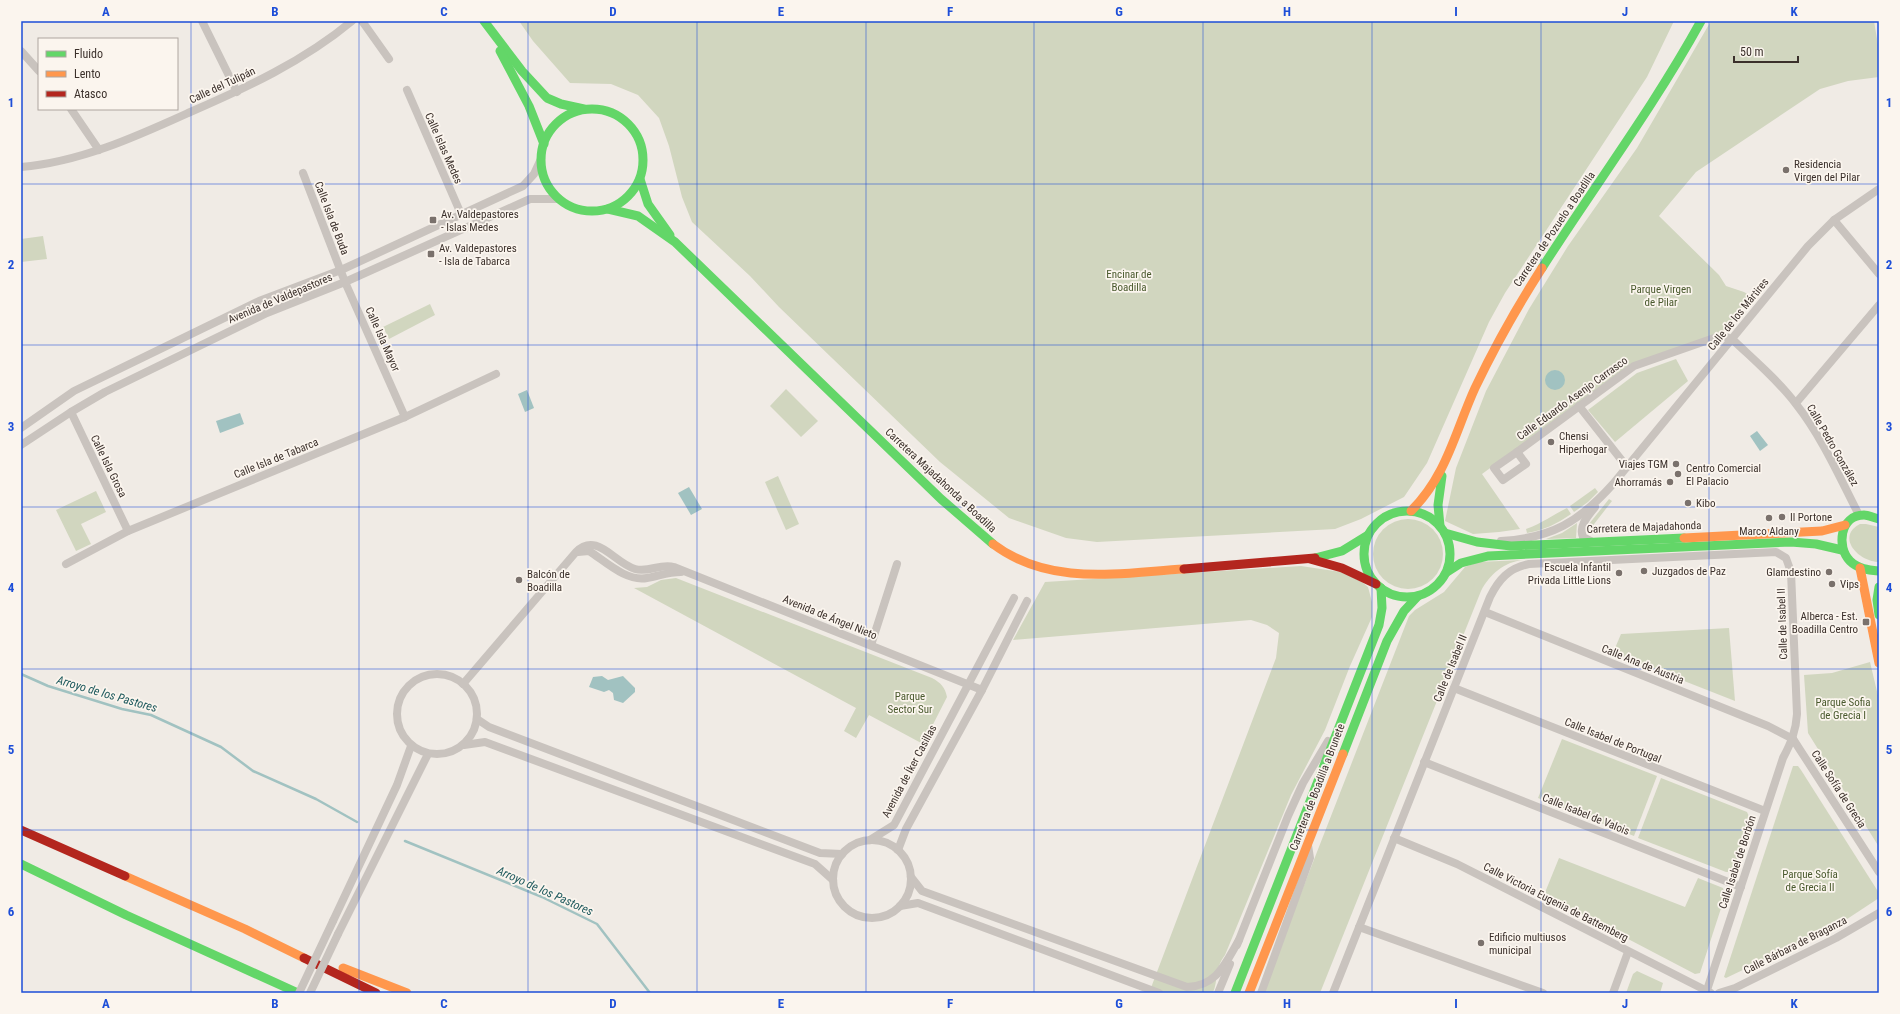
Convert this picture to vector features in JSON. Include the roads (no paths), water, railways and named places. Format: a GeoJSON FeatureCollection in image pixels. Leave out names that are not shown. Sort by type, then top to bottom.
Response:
{"type":"FeatureCollection","features":[{"type":"Feature","properties":{"kind":"main road","name":"Carretera de Pozuelo a Boadilla"},"geometry":{"type":"LineString","coordinates":[[1410,511],[1428,494],[1445,460],[1475,389],[1517,306],[1552,250],[1648,112],[1677,66],[1701,21]]}},
{"type":"Feature","properties":{"kind":"main road"},"geometry":{"type":"LineString","coordinates":[[486,23],[522,72],[547,98],[561,104],[584,110]]}},
{"type":"Feature","properties":{"kind":"main road"},"geometry":{"type":"LineString","coordinates":[[486,23],[529,106],[544,144]]}},
{"type":"Feature","properties":{"kind":"main road"},"geometry":{"type":"LineString","coordinates":[[599,109],[614,114],[627,122],[636,134],[642,148],[643,164],[640,179],[632,192],[622,202],[608,209],[595,211],[582,210],[570,206],[559,199],[549,188],[543,174],[541,159],[544,144],[550,132],[559,121],[571,114],[584,110],[599,109]]}},
{"type":"Feature","properties":{"kind":"main road","name":"Carretera Majadahonda a Boadilla"},"geometry":{"type":"LineString","coordinates":[[640,179],[648,204],[675,242]]}},
{"type":"Feature","properties":{"kind":"main road","name":"Carretera Majadahonda a Boadilla"},"geometry":{"type":"LineString","coordinates":[[608,209],[638,216],[675,242],[983,537],[1002,551],[1026,564],[1064,573],[1082,575],[1309,559],[1342,551],[1368,535]]}},
{"type":"Feature","properties":{"kind":"main road","name":"Carretera de Pozuelo a Boadilla"},"geometry":{"type":"LineString","coordinates":[[1443,530],[1438,505],[1439,487],[1445,460]]}},
{"type":"Feature","properties":{"kind":"main road"},"geometry":{"type":"LineString","coordinates":[[1410,511],[1427,516],[1443,530],[1448,541],[1450,556],[1447,572],[1435,587],[1418,596],[1398,597],[1378,586],[1368,572],[1364,557],[1368,535],[1383,519],[1396,512],[1410,511]]}},
{"type":"Feature","properties":{"kind":"main road"},"geometry":{"type":"LineString","coordinates":[[1860,516],[1868,515],[1879,519]]}},
{"type":"Feature","properties":{"kind":"main road","name":"Carretera de Majadahonda"},"geometry":{"type":"LineString","coordinates":[[1443,530],[1470,541],[1511,546],[1822,531],[1845,525],[1853,518],[1860,516]]}},
{"type":"Feature","properties":{"kind":"main road"},"geometry":{"type":"LineString","coordinates":[[1845,525],[1841,533],[1840,541],[1842,550],[1860,568],[1879,571]]}},
{"type":"Feature","properties":{"kind":"main road","name":"Carretera de Majadahonda"},"geometry":{"type":"LineString","coordinates":[[1447,572],[1462,562],[1488,556],[1791,542],[1816,544],[1842,550]]}},
{"type":"Feature","properties":{"kind":"main road","name":"Carretera Majadahonda a Boadilla"},"geometry":{"type":"LineString","coordinates":[[1309,559],[1342,568],[1378,586]]}},
{"type":"Feature","properties":{"kind":"main road"},"geometry":{"type":"LineString","coordinates":[[1860,568],[1879,663]]}},
{"type":"Feature","properties":{"kind":"main road","name":"Carretera de Boadilla a Brunete"},"geometry":{"type":"LineString","coordinates":[[1235,993],[1382,616],[1378,586]]}},
{"type":"Feature","properties":{"kind":"main road"},"geometry":{"type":"LineString","coordinates":[[1879,587],[1877,600],[1879,615]]}},
{"type":"Feature","properties":{"kind":"main road","name":"Carretera de Boadilla a Brunete"},"geometry":{"type":"LineString","coordinates":[[1249,993],[1387,641],[1401,613],[1418,596]]}},
{"type":"Feature","properties":{"kind":"main road"},"geometry":{"type":"LineString","coordinates":[[21,830],[245,929],[376,993]]}},
{"type":"Feature","properties":{"kind":"main road"},"geometry":{"type":"LineString","coordinates":[[21,864],[126,915],[298,993]]}},
{"type":"Feature","properties":{"kind":"main road"},"geometry":{"type":"LineString","coordinates":[[126,915],[174,943],[279,993]]}},
{"type":"Feature","properties":{"kind":"main road"},"geometry":{"type":"LineString","coordinates":[[245,929],[407,993]]}},
{"type":"Feature","properties":{"kind":"street"},"geometry":{"type":"LineString","coordinates":[[202,21],[237,92]]}},
{"type":"Feature","properties":{"kind":"street","name":"Calle del Tulipán"},"geometry":{"type":"LineString","coordinates":[[21,167],[33,166],[99,150],[151,130],[237,92],[332,38],[352,21]]}},
{"type":"Feature","properties":{"kind":"street"},"geometry":{"type":"LineString","coordinates":[[362,21],[389,59]]}},
{"type":"Feature","properties":{"kind":"street"},"geometry":{"type":"LineString","coordinates":[[21,51],[38,70]]}},
{"type":"Feature","properties":{"kind":"street","name":"Calle Islas Medes"},"geometry":{"type":"LineString","coordinates":[[406,90],[461,214]]}},
{"type":"Feature","properties":{"kind":"street"},"geometry":{"type":"LineString","coordinates":[[72,110],[99,150]]}},
{"type":"Feature","properties":{"kind":"street","name":"Avenida de Valdepastores"},"geometry":{"type":"LineString","coordinates":[[21,428],[74,391],[259,302],[341,270],[524,186],[534,174],[541,159]]}},
{"type":"Feature","properties":{"kind":"street","name":"Calle Isla de Buda"},"geometry":{"type":"LineString","coordinates":[[303,173],[341,270]]}},
{"type":"Feature","properties":{"kind":"street","name":"Calle de los Mártires"},"geometry":{"type":"LineString","coordinates":[[1591,541],[1583,537],[1582,528],[1606,492],[1808,246],[1834,220],[1879,190]]}},
{"type":"Feature","properties":{"kind":"street","name":"Avenida de Valdepastores"},"geometry":{"type":"LineString","coordinates":[[21,445],[70,412],[105,392],[267,312],[345,282],[530,199],[559,199]]}},
{"type":"Feature","properties":{"kind":"street"},"geometry":{"type":"LineString","coordinates":[[1834,220],[1879,274]]}},
{"type":"Feature","properties":{"kind":"street","name":"Calle Isla Mayor"},"geometry":{"type":"LineString","coordinates":[[341,270],[405,417]]}},
{"type":"Feature","properties":{"kind":"street"},"geometry":{"type":"LineString","coordinates":[[1796,404],[1879,305]]}},
{"type":"Feature","properties":{"kind":"street","name":"Calle Eduardo Asenjo Carrasco"},"geometry":{"type":"LineString","coordinates":[[1518,452],[1634,366],[1717,337],[1723,336],[1732,339]]}},
{"type":"Feature","properties":{"kind":"street","name":"Calle Pedro González"},"geometry":{"type":"LineString","coordinates":[[1732,339],[1766,370],[1796,404],[1811,425],[1860,516]]}},
{"type":"Feature","properties":{"kind":"street","name":"Calle Isla de Tabarca"},"geometry":{"type":"LineString","coordinates":[[66,564],[128,530],[405,417],[496,374]]}},
{"type":"Feature","properties":{"kind":"street"},"geometry":{"type":"LineString","coordinates":[[1579,406],[1627,467]]}},
{"type":"Feature","properties":{"kind":"street","name":"Calle Isla Grosa"},"geometry":{"type":"LineString","coordinates":[[70,412],[128,530]]}},
{"type":"Feature","properties":{"kind":"street","name":"Calle de los Mártires"},"geometry":{"type":"LineString","coordinates":[[1470,541],[1504,541],[1544,535],[1576,518],[1606,492]]}},
{"type":"Feature","properties":{"kind":"street","name":"Calle de Isabel II"},"geometry":{"type":"LineString","coordinates":[[1739,554],[1758,543]]}},
{"type":"Feature","properties":{"kind":"street","name":"Avenida de Ángel Nieto"},"geometry":{"type":"LineString","coordinates":[[463,684],[576,552],[582,546],[589,544],[597,545],[634,568],[648,570],[670,566],[871,644],[982,690]]}},
{"type":"Feature","properties":{"kind":"street","name":"Calle de Isabel II"},"geometry":{"type":"LineString","coordinates":[[1333,993],[1494,589],[1500,578],[1520,566],[1574,561],[1776,552],[1786,558],[1790,564],[1797,714],[1793,738]]}},
{"type":"Feature","properties":{"kind":"street"},"geometry":{"type":"LineString","coordinates":[[871,644],[897,564]]}},
{"type":"Feature","properties":{"kind":"street","name":"Avenida de Íker Casillas"},"geometry":{"type":"LineString","coordinates":[[870,840],[894,825],[1014,598]]}},
{"type":"Feature","properties":{"kind":"street"},"geometry":{"type":"LineString","coordinates":[[898,850],[906,829],[982,690],[1027,601]]}},
{"type":"Feature","properties":{"kind":"street","name":"Calle Ana de Austria"},"geometry":{"type":"LineString","coordinates":[[1484,612],[1768,726],[1793,738]]}},
{"type":"Feature","properties":{"kind":"street"},"geometry":{"type":"LineString","coordinates":[[464,745],[473,733],[477,719],[474,700],[463,684],[452,677],[440,674],[427,675],[416,680],[406,688],[399,699],[396,712],[398,724],[402,736],[411,746],[428,754],[447,754],[464,745],[485,742],[816,864],[833,880]]}},
{"type":"Feature","properties":{"kind":"street"},"geometry":{"type":"LineString","coordinates":[[1218,993],[1288,816],[1303,783],[1325,748],[1360,675]]}},
{"type":"Feature","properties":{"kind":"street","name":"Calle Isabel de Portugal"},"geometry":{"type":"LineString","coordinates":[[1454,688],[1765,811]]}},
{"type":"Feature","properties":{"kind":"street"},"geometry":{"type":"LineString","coordinates":[[477,719],[489,727],[820,852],[842,854]]}},
{"type":"Feature","properties":{"kind":"street","name":"Calle Isabel de Borbón"},"geometry":{"type":"LineString","coordinates":[[1707,993],[1765,811],[1783,758],[1793,738]]}},
{"type":"Feature","properties":{"kind":"street","name":"Calle Sofía de Grecia"},"geometry":{"type":"LineString","coordinates":[[1793,738],[1879,872]]}},
{"type":"Feature","properties":{"kind":"street"},"geometry":{"type":"LineString","coordinates":[[298,993],[397,786],[411,746]]}},
{"type":"Feature","properties":{"kind":"street"},"geometry":{"type":"LineString","coordinates":[[310,993],[428,754]]}},
{"type":"Feature","properties":{"kind":"street","name":"Calle Isabel de Valois"},"geometry":{"type":"LineString","coordinates":[[1424,762],[1741,886]]}},
{"type":"Feature","properties":{"kind":"street","name":"Calle Victoria Eugenia de Battemberg"},"geometry":{"type":"LineString","coordinates":[[1394,838],[1458,864],[1707,993]]}},
{"type":"Feature","properties":{"kind":"street"},"geometry":{"type":"LineString","coordinates":[[911,877],[908,892],[900,906],[888,914],[873,918],[858,916],[844,907],[836,895],[833,880],[835,865],[842,854],[855,843],[870,840],[885,842],[898,850],[907,862],[911,877],[922,891],[1186,987],[1198,987],[1209,982],[1222,969],[1239,940]]}},
{"type":"Feature","properties":{"kind":"street"},"geometry":{"type":"LineString","coordinates":[[1261,993],[1310,858],[1307,844]]}},
{"type":"Feature","properties":{"kind":"street"},"geometry":{"type":"LineString","coordinates":[[900,906],[918,904],[1159,993]]}},
{"type":"Feature","properties":{"kind":"street","name":"Calle Bárbara de Braganza"},"geometry":{"type":"LineString","coordinates":[[1719,993],[1735,988],[1836,938],[1879,913]]}},
{"type":"Feature","properties":{"kind":"street"},"geometry":{"type":"LineString","coordinates":[[1359,927],[1544,993]]}},
{"type":"Feature","properties":{"kind":"street"},"geometry":{"type":"LineString","coordinates":[[1613,993],[1628,952]]}},
{"type":"Feature","properties":{"kind":"water"},"geometry":{"type":"Polygon","coordinates":[[[1555,370],[1562,373],[1565,380],[1562,387],[1555,390],[1548,387],[1545,380],[1548,373],[1555,370]]]}},
{"type":"Feature","properties":{"kind":"water"},"geometry":{"type":"Polygon","coordinates":[[[527,390],[534,408],[525,412],[518,394],[527,390]]]}},
{"type":"Feature","properties":{"kind":"water"},"geometry":{"type":"Polygon","coordinates":[[[240,413],[244,424],[220,433],[216,421],[240,413]]]}},
{"type":"Feature","properties":{"kind":"water"},"geometry":{"type":"Polygon","coordinates":[[[1757,431],[1768,445],[1760,451],[1750,436],[1757,431]]]}},
{"type":"Feature","properties":{"kind":"water"},"geometry":{"type":"Polygon","coordinates":[[[689,487],[702,509],[691,515],[678,493],[689,487]]]}},
{"type":"Feature","properties":{"kind":"water"},"geometry":{"type":"Polygon","coordinates":[[[602,676],[608,680],[623,676],[635,688],[635,692],[623,703],[614,700],[613,693],[609,690],[604,692],[589,687],[593,677],[602,676]]]}},
{"type":"Feature","properties":{"kind":"waterway","name":"Arroyo de los Pastores"},"geometry":{"type":"LineString","coordinates":[[21,674],[48,686],[122,709],[151,715],[221,747],[253,771],[316,799],[357,822]]}},
{"type":"Feature","properties":{"kind":"waterway","name":"Arroyo de los Pastores"},"geometry":{"type":"LineString","coordinates":[[405,841],[542,897],[597,924],[650,993]]}},
{"type":"Feature","properties":{"kind":"place","name":"Residencia Virgen del Pilar"},"geometry":{"type":"Point","coordinates":[1786,170]}},
{"type":"Feature","properties":{"kind":"place","name":"Av. Valdepastores - Islas Medes"},"geometry":{"type":"Point","coordinates":[433,220]}},
{"type":"Feature","properties":{"kind":"place","name":"Av. Valdepastores - Isla de Tabarca"},"geometry":{"type":"Point","coordinates":[431,254]}},
{"type":"Feature","properties":{"kind":"place","name":"Chensi Hiperhogar"},"geometry":{"type":"Point","coordinates":[1551,442]}},
{"type":"Feature","properties":{"kind":"place","name":"Viajes TGM"},"geometry":{"type":"Point","coordinates":[1676,464]}},
{"type":"Feature","properties":{"kind":"place","name":"Centro Comercial El Palacio"},"geometry":{"type":"Point","coordinates":[1678,474]}},
{"type":"Feature","properties":{"kind":"place","name":"Ahorramás"},"geometry":{"type":"Point","coordinates":[1670,482]}},
{"type":"Feature","properties":{"kind":"place","name":"Kibo"},"geometry":{"type":"Point","coordinates":[1688,503]}},
{"type":"Feature","properties":{"kind":"place","name":"Il Portone"},"geometry":{"type":"Point","coordinates":[1782,517]}},
{"type":"Feature","properties":{"kind":"place","name":"Marco Aldany"},"geometry":{"type":"Point","coordinates":[1769,518]}},
{"type":"Feature","properties":{"kind":"place","name":"Juzgados de Paz"},"geometry":{"type":"Point","coordinates":[1644,571]}},
{"type":"Feature","properties":{"kind":"place","name":"Glamdestino"},"geometry":{"type":"Point","coordinates":[1829,572]}},
{"type":"Feature","properties":{"kind":"place","name":"Escuela Infantil Privada Little Lions"},"geometry":{"type":"Point","coordinates":[1619,573]}},
{"type":"Feature","properties":{"kind":"place","name":"Balcón de Boadilla"},"geometry":{"type":"Point","coordinates":[519,580]}},
{"type":"Feature","properties":{"kind":"place","name":"Vips"},"geometry":{"type":"Point","coordinates":[1832,584]}},
{"type":"Feature","properties":{"kind":"place","name":"Alberca - Est. Boadilla Centro"},"geometry":{"type":"Point","coordinates":[1866,622]}},
{"type":"Feature","properties":{"kind":"place","name":"Edificio multiusos municipal"},"geometry":{"type":"Point","coordinates":[1481,943]}},
{"type":"Feature","properties":{"kind":"park label","name":"Encinar de Boadilla"},"geometry":{"type":"Point","coordinates":[1129,280]}},
{"type":"Feature","properties":{"kind":"park label","name":"Parque Virgen de Pilar"},"geometry":{"type":"Point","coordinates":[1661,295]}},
{"type":"Feature","properties":{"kind":"park label","name":"Parque Sector Sur"},"geometry":{"type":"Point","coordinates":[910,702]}},
{"type":"Feature","properties":{"kind":"park label","name":"Parque Sofia de Grecia I"},"geometry":{"type":"Point","coordinates":[1843,708]}},
{"type":"Feature","properties":{"kind":"park label","name":"Parque Sofía de Grecia II"},"geometry":{"type":"Point","coordinates":[1810,880]}}]}
